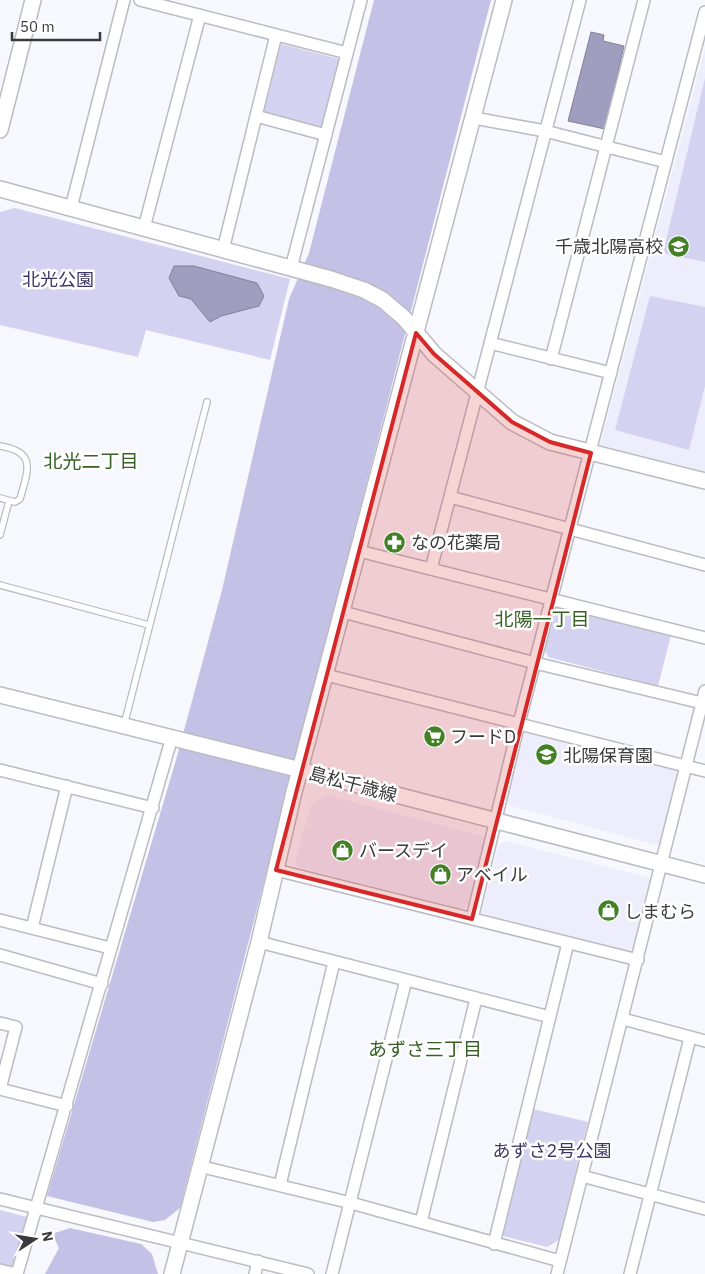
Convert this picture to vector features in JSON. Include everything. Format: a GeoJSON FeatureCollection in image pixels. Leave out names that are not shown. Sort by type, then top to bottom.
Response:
{"type":"FeatureCollection","features":[{"type":"Feature","properties":{"kind":"street"},"geometry":{"type":"LineString","coordinates":[[0,130],[33,0]]}},
{"type":"Feature","properties":{"kind":"street"},"geometry":{"type":"LineString","coordinates":[[71,208],[124,0]]}},
{"type":"Feature","properties":{"kind":"street"},"geometry":{"type":"LineString","coordinates":[[140,0],[347,53]]}},
{"type":"Feature","properties":{"kind":"street"},"geometry":{"type":"LineString","coordinates":[[291,268],[361,0]]}},
{"type":"Feature","properties":{"kind":"street"},"geometry":{"type":"LineString","coordinates":[[172,1274],[259,942],[301,770],[504,0]]}},
{"type":"Feature","properties":{"kind":"street"},"geometry":{"type":"LineString","coordinates":[[431,569],[580,0]]}},
{"type":"Feature","properties":{"kind":"street"},"geometry":{"type":"LineString","coordinates":[[551,358],[644,0]]}},
{"type":"Feature","properties":{"kind":"street"},"geometry":{"type":"LineString","coordinates":[[472,919],[519,723],[705,12]]}},
{"type":"Feature","properties":{"kind":"street"},"geometry":{"type":"LineString","coordinates":[[144,228],[200,16]]}},
{"type":"Feature","properties":{"kind":"street"},"geometry":{"type":"LineString","coordinates":[[223,250],[276,35]]}},
{"type":"Feature","properties":{"kind":"street"},"geometry":{"type":"LineString","coordinates":[[256,116],[326,135]]}},
{"type":"Feature","properties":{"kind":"street"},"geometry":{"type":"LineString","coordinates":[[474,118],[545,132],[666,162]]}},
{"type":"Feature","properties":{"kind":"street"},"geometry":{"type":"LineString","coordinates":[[0,189],[356,287],[384,300],[404,318],[434,354],[512,422],[550,442],[705,481]]}},
{"type":"Feature","properties":{"kind":"street"},"geometry":{"type":"LineString","coordinates":[[490,343],[611,374]]}},
{"type":"Feature","properties":{"kind":"street"},"geometry":{"type":"LineString","coordinates":[[450,497],[705,565]]}},
{"type":"Feature","properties":{"kind":"street"},"geometry":{"type":"LineString","coordinates":[[359,551],[705,638]]}},
{"type":"Feature","properties":{"kind":"street"},"geometry":{"type":"LineString","coordinates":[[343,612],[535,663],[702,703]]}},
{"type":"Feature","properties":{"kind":"street"},"geometry":{"type":"LineString","coordinates":[[326,675],[705,771]]}},
{"type":"Feature","properties":{"kind":"street"},"geometry":{"type":"LineString","coordinates":[[557,1274],[705,691]]}},
{"type":"Feature","properties":{"kind":"street","name":"島松千歳線"},"geometry":{"type":"LineString","coordinates":[[0,695],[301,770],[705,875]]}},
{"type":"Feature","properties":{"kind":"street"},"geometry":{"type":"LineString","coordinates":[[0,1270],[16,1274],[67,1106],[102,984],[110,948],[153,808],[172,738]]}},
{"type":"Feature","properties":{"kind":"street"},"geometry":{"type":"LineString","coordinates":[[0,770],[153,808]]}},
{"type":"Feature","properties":{"kind":"street"},"geometry":{"type":"LineString","coordinates":[[32,928],[67,786]]}},
{"type":"Feature","properties":{"kind":"street"},"geometry":{"type":"LineString","coordinates":[[276,870],[638,960]]}},
{"type":"Feature","properties":{"kind":"street"},"geometry":{"type":"LineString","coordinates":[[0,920],[110,948]]}},
{"type":"Feature","properties":{"kind":"street"},"geometry":{"type":"LineString","coordinates":[[259,942],[550,1017]]}},
{"type":"Feature","properties":{"kind":"street"},"geometry":{"type":"LineString","coordinates":[[494,1244],[568,943]]}},
{"type":"Feature","properties":{"kind":"street"},"geometry":{"type":"LineString","coordinates":[[0,955],[102,984]]}},
{"type":"Feature","properties":{"kind":"street"},"geometry":{"type":"LineString","coordinates":[[280,1185],[334,962]]}},
{"type":"Feature","properties":{"kind":"street"},"geometry":{"type":"LineString","coordinates":[[332,1274],[406,980]]}},
{"type":"Feature","properties":{"kind":"street"},"geometry":{"type":"LineString","coordinates":[[421,1222],[476,999]]}},
{"type":"Feature","properties":{"kind":"street"},"geometry":{"type":"LineString","coordinates":[[623,1019],[705,1041]]}},
{"type":"Feature","properties":{"kind":"street"},"geometry":{"type":"LineString","coordinates":[[0,1023],[16,1027],[0,1089],[67,1106]]}},
{"type":"Feature","properties":{"kind":"street"},"geometry":{"type":"LineString","coordinates":[[630,1274],[690,1038]]}},
{"type":"Feature","properties":{"kind":"street"},"geometry":{"type":"LineString","coordinates":[[199,1166],[351,1203],[560,1261]]}},
{"type":"Feature","properties":{"kind":"street"},"geometry":{"type":"LineString","coordinates":[[582,1176],[705,1209]]}},
{"type":"Feature","properties":{"kind":"street"},"geometry":{"type":"LineString","coordinates":[[0,1199],[180,1241],[308,1274]]}},
{"type":"Feature","properties":{"kind":"street"},"geometry":{"type":"LineString","coordinates":[[255,1274],[258,1261]]}},
{"type":"Feature","properties":{"kind":"lane"},"geometry":{"type":"LineString","coordinates":[[124,725],[207,402]]}},
{"type":"Feature","properties":{"kind":"lane"},"geometry":{"type":"LineString","coordinates":[[0,446],[17,449],[24,454],[27,464],[20,499],[9,501],[0,498]]}},
{"type":"Feature","properties":{"kind":"lane"},"geometry":{"type":"LineString","coordinates":[[0,535],[9,501]]}},
{"type":"Feature","properties":{"kind":"lane"},"geometry":{"type":"LineString","coordinates":[[0,585],[149,625]]}},
{"type":"Feature","properties":{"kind":"highlighted area"},"geometry":{"type":"Polygon","coordinates":[[[416,333],[434,354],[512,422],[550,442],[591,453],[472,919],[276,870],[416,333]]]}},
{"type":"Feature","properties":{"kind":"shaded area"},"geometry":{"type":"Polygon","coordinates":[[[374,0],[491,0],[180,1208],[165,1220],[153,1222],[47,1196],[176,760],[222,590],[289,299],[309,253],[374,0]]]}},
{"type":"Feature","properties":{"kind":"shaded area"},"geometry":{"type":"Polygon","coordinates":[[[591,32],[604,35],[603,41],[624,46],[605,129],[568,121],[591,32]]]}},
{"type":"Feature","properties":{"kind":"shaded area","name":"千歳北陽高校"},"geometry":{"type":"Polygon","coordinates":[[[705,48],[705,472],[600,445],[705,48]]]}},
{"type":"Feature","properties":{"kind":"shaded area"},"geometry":{"type":"Polygon","coordinates":[[[174,266],[194,266],[257,283],[264,296],[259,306],[221,316],[210,322],[191,299],[179,296],[169,278],[174,266]]]}},
{"type":"Feature","properties":{"kind":"shaded area"},"geometry":{"type":"Polygon","coordinates":[[[525,731],[675,769],[678,776],[661,844],[657,845],[511,806],[508,803],[508,795],[525,731]]]}},
{"type":"Feature","properties":{"kind":"shaded area"},"geometry":{"type":"Polygon","coordinates":[[[326,795],[483,836],[485,840],[470,904],[461,910],[298,867],[295,862],[311,804],[326,795]]]}},
{"type":"Feature","properties":{"kind":"shaded area"},"geometry":{"type":"Polygon","coordinates":[[[506,841],[653,879],[634,950],[623,952],[485,916],[481,912],[499,845],[506,841]]]}},
{"type":"Feature","properties":{"kind":"shaded area"},"geometry":{"type":"Polygon","coordinates":[[[70,1228],[141,1244],[152,1254],[158,1274],[45,1274],[59,1248],[54,1238],[55,1233],[70,1228]]]}},
{"type":"Feature","properties":{"kind":"green space"},"geometry":{"type":"Polygon","coordinates":[[[281,44],[339,59],[322,129],[264,112],[281,44]]]}},
{"type":"Feature","properties":{"kind":"green space"},"geometry":{"type":"Polygon","coordinates":[[[705,78],[705,262],[663,253],[705,78]]]}},
{"type":"Feature","properties":{"kind":"green space","name":"北光公園"},"geometry":{"type":"Polygon","coordinates":[[[15,208],[290,279],[270,360],[146,330],[138,357],[0,325],[0,212],[15,208]]]}},
{"type":"Feature","properties":{"kind":"green space"},"geometry":{"type":"Polygon","coordinates":[[[650,296],[705,307],[705,386],[689,450],[615,430],[650,296]]]}},
{"type":"Feature","properties":{"kind":"green space"},"geometry":{"type":"Polygon","coordinates":[[[562,604],[671,635],[658,686],[548,657],[545,650],[557,608],[562,604]]]}},
{"type":"Feature","properties":{"kind":"green space","name":"あずさ2号公園"},"geometry":{"type":"Polygon","coordinates":[[[533,1109],[588,1122],[559,1240],[547,1247],[503,1236],[533,1109]]]}},
{"type":"Feature","properties":{"kind":"green space"},"geometry":{"type":"Polygon","coordinates":[[[0,1210],[27,1217],[12,1268],[0,1265],[0,1210]]]}},
{"type":"Feature","properties":{"kind":"place","name":"千歳北陽高校"},"geometry":{"type":"Point","coordinates":[679,246]}},
{"type":"Feature","properties":{"kind":"place","name":"なの花薬局"},"geometry":{"type":"Point","coordinates":[395,542]}},
{"type":"Feature","properties":{"kind":"place","name":"フードD"},"geometry":{"type":"Point","coordinates":[434,736]}},
{"type":"Feature","properties":{"kind":"place","name":"北陽保育園"},"geometry":{"type":"Point","coordinates":[547,755]}},
{"type":"Feature","properties":{"kind":"place","name":"バースデイ"},"geometry":{"type":"Point","coordinates":[343,850]}},
{"type":"Feature","properties":{"kind":"place","name":"アベイル"},"geometry":{"type":"Point","coordinates":[440,874]}},
{"type":"Feature","properties":{"kind":"place","name":"しまむら"},"geometry":{"type":"Point","coordinates":[608,911]}},
{"type":"Feature","properties":{"kind":"district","name":"北光二丁目"},"geometry":{"type":"Point","coordinates":[91,461]}},
{"type":"Feature","properties":{"kind":"district","name":"北陽一丁目"},"geometry":{"type":"Point","coordinates":[542,619]}},
{"type":"Feature","properties":{"kind":"district","name":"あずさ三丁目"},"geometry":{"type":"Point","coordinates":[425,1049]}}]}
